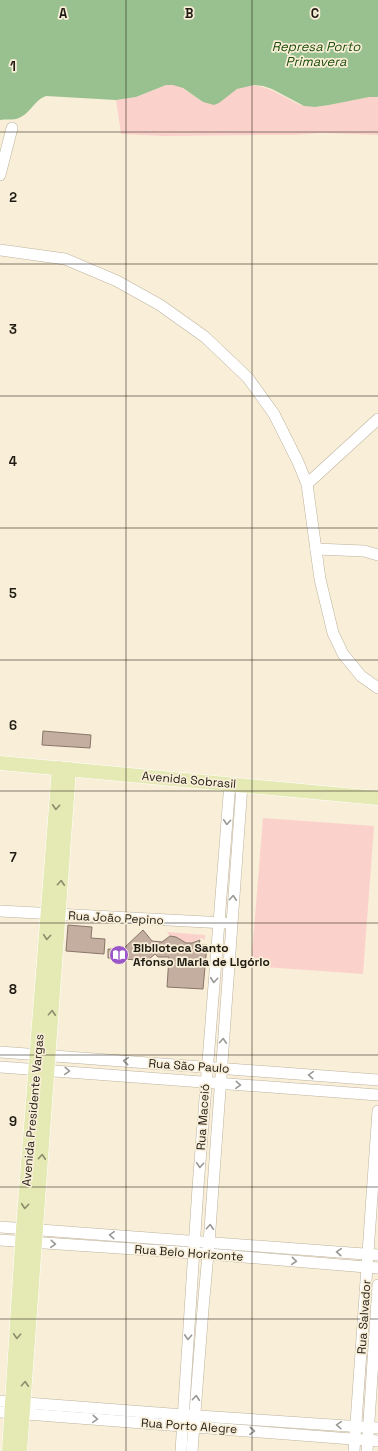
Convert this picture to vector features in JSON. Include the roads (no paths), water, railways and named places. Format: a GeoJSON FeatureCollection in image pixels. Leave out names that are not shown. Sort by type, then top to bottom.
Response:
{"type":"FeatureCollection","features":[{"type":"Feature","properties":{"kind":"main road","name":"Avenida Sobrasil"},"geometry":{"type":"LineString","coordinates":[[0,763],[378,798]]}},
{"type":"Feature","properties":{"kind":"main road","name":"Avenida Presidente Vargas"},"geometry":{"type":"LineString","coordinates":[[9,1451],[29,1236],[64,769]]}},
{"type":"Feature","properties":{"kind":"main road","name":"Avenida Presidente Vargas"},"geometry":{"type":"LineString","coordinates":[[12,1407],[20,1451]]}},
{"type":"Feature","properties":{"kind":"street"},"geometry":{"type":"LineString","coordinates":[[0,175],[12,128]]}},
{"type":"Feature","properties":{"kind":"street"},"geometry":{"type":"LineString","coordinates":[[0,250],[66,259],[117,281],[160,305],[205,337],[248,378],[274,414],[298,462],[307,484],[320,579],[333,634],[343,654],[361,676],[378,688]]}},
{"type":"Feature","properties":{"kind":"street"},"geometry":{"type":"LineString","coordinates":[[307,484],[378,419]]}},
{"type":"Feature","properties":{"kind":"street"},"geometry":{"type":"LineString","coordinates":[[316,549],[364,551],[378,555]]}},
{"type":"Feature","properties":{"kind":"street","name":"Rua Maceió"},"geometry":{"type":"LineString","coordinates":[[192,1451],[186,1370],[193,1253],[219,923],[236,784]]}},
{"type":"Feature","properties":{"kind":"street","name":"Rua Maceió"},"geometry":{"type":"LineString","coordinates":[[181,1451],[189,1421],[199,1370],[232,923],[236,784]]}},
{"type":"Feature","properties":{"kind":"street","name":"Rua João Pepino"},"geometry":{"type":"LineString","coordinates":[[0,911],[232,923]]}},
{"type":"Feature","properties":{"kind":"street"},"geometry":{"type":"LineString","coordinates":[[212,1007],[225,1008]]}},
{"type":"Feature","properties":{"kind":"street","name":"Rua São Paulo"},"geometry":{"type":"LineString","coordinates":[[0,1052],[378,1080]]}},
{"type":"Feature","properties":{"kind":"street"},"geometry":{"type":"LineString","coordinates":[[102,1074],[104,1060]]}},
{"type":"Feature","properties":{"kind":"street"},"geometry":{"type":"LineString","coordinates":[[156,1064],[156,1079]]}},
{"type":"Feature","properties":{"kind":"street","name":"Rua São Paulo"},"geometry":{"type":"LineString","coordinates":[[0,1067],[378,1095]]}},
{"type":"Feature","properties":{"kind":"street"},"geometry":{"type":"LineString","coordinates":[[265,1072],[265,1087]]}},
{"type":"Feature","properties":{"kind":"street"},"geometry":{"type":"LineString","coordinates":[[330,1091],[331,1077]]}},
{"type":"Feature","properties":{"kind":"street","name":"Rua Salvador"},"geometry":{"type":"LineString","coordinates":[[354,1451],[373,1268],[378,1111]]}},
{"type":"Feature","properties":{"kind":"street"},"geometry":{"type":"LineString","coordinates":[[202,1138],[216,1139]]}},
{"type":"Feature","properties":{"kind":"street"},"geometry":{"type":"LineString","coordinates":[[198,1187],[213,1188]]}},
{"type":"Feature","properties":{"kind":"street","name":"Rua Belo Horizonte"},"geometry":{"type":"LineString","coordinates":[[0,1227],[29,1236],[92,1247],[208,1254],[373,1268]]}},
{"type":"Feature","properties":{"kind":"street"},"geometry":{"type":"LineString","coordinates":[[92,1247],[94,1234]]}},
{"type":"Feature","properties":{"kind":"street","name":"Rua Belo Horizonte"},"geometry":{"type":"LineString","coordinates":[[0,1240],[29,1236],[94,1234],[373,1255]]}},
{"type":"Feature","properties":{"kind":"street"},"geometry":{"type":"LineString","coordinates":[[139,1250],[140,1238]]}},
{"type":"Feature","properties":{"kind":"street"},"geometry":{"type":"LineString","coordinates":[[265,1259],[266,1247]]}},
{"type":"Feature","properties":{"kind":"street","name":"Rua Salvador"},"geometry":{"type":"LineString","coordinates":[[371,1444],[374,1428],[372,1384],[378,1285]]}},
{"type":"Feature","properties":{"kind":"street"},"geometry":{"type":"LineString","coordinates":[[190,1308],[203,1309]]}},
{"type":"Feature","properties":{"kind":"street"},"geometry":{"type":"LineString","coordinates":[[186,1370],[199,1370]]}},
{"type":"Feature","properties":{"kind":"street"},"geometry":{"type":"LineString","coordinates":[[360,1384],[372,1384]]}},
{"type":"Feature","properties":{"kind":"street","name":"Rua Porto Alegre"},"geometry":{"type":"LineString","coordinates":[[12,1407],[79,1407],[124,1416]]}},
{"type":"Feature","properties":{"kind":"street","name":"Rua Porto Alegre"},"geometry":{"type":"LineString","coordinates":[[12,1407],[77,1418],[124,1416],[189,1421],[275,1433],[355,1439],[371,1444]]}},
{"type":"Feature","properties":{"kind":"street"},"geometry":{"type":"LineString","coordinates":[[77,1418],[79,1407]]}},
{"type":"Feature","properties":{"kind":"street","name":"Rua Porto Alegre"},"geometry":{"type":"LineString","coordinates":[[189,1421],[276,1421],[374,1428]]}},
{"type":"Feature","properties":{"kind":"street"},"geometry":{"type":"LineString","coordinates":[[275,1433],[276,1421]]}},
{"type":"Feature","properties":{"kind":"water","name":"Represa Porto Primavera"},"geometry":{"type":"Polygon","coordinates":[[[0,0],[378,0],[378,97],[369,97],[315,107],[304,106],[272,89],[254,85],[237,89],[219,103],[214,105],[203,102],[183,88],[173,85],[166,85],[136,97],[116,100],[46,96],[38,101],[21,117],[0,120],[0,0]]]}},
{"type":"Feature","properties":{"kind":"place","name":"Biblioteca Santo Afonso Maria de Ligório"},"geometry":{"type":"Point","coordinates":[119,955]}}]}
